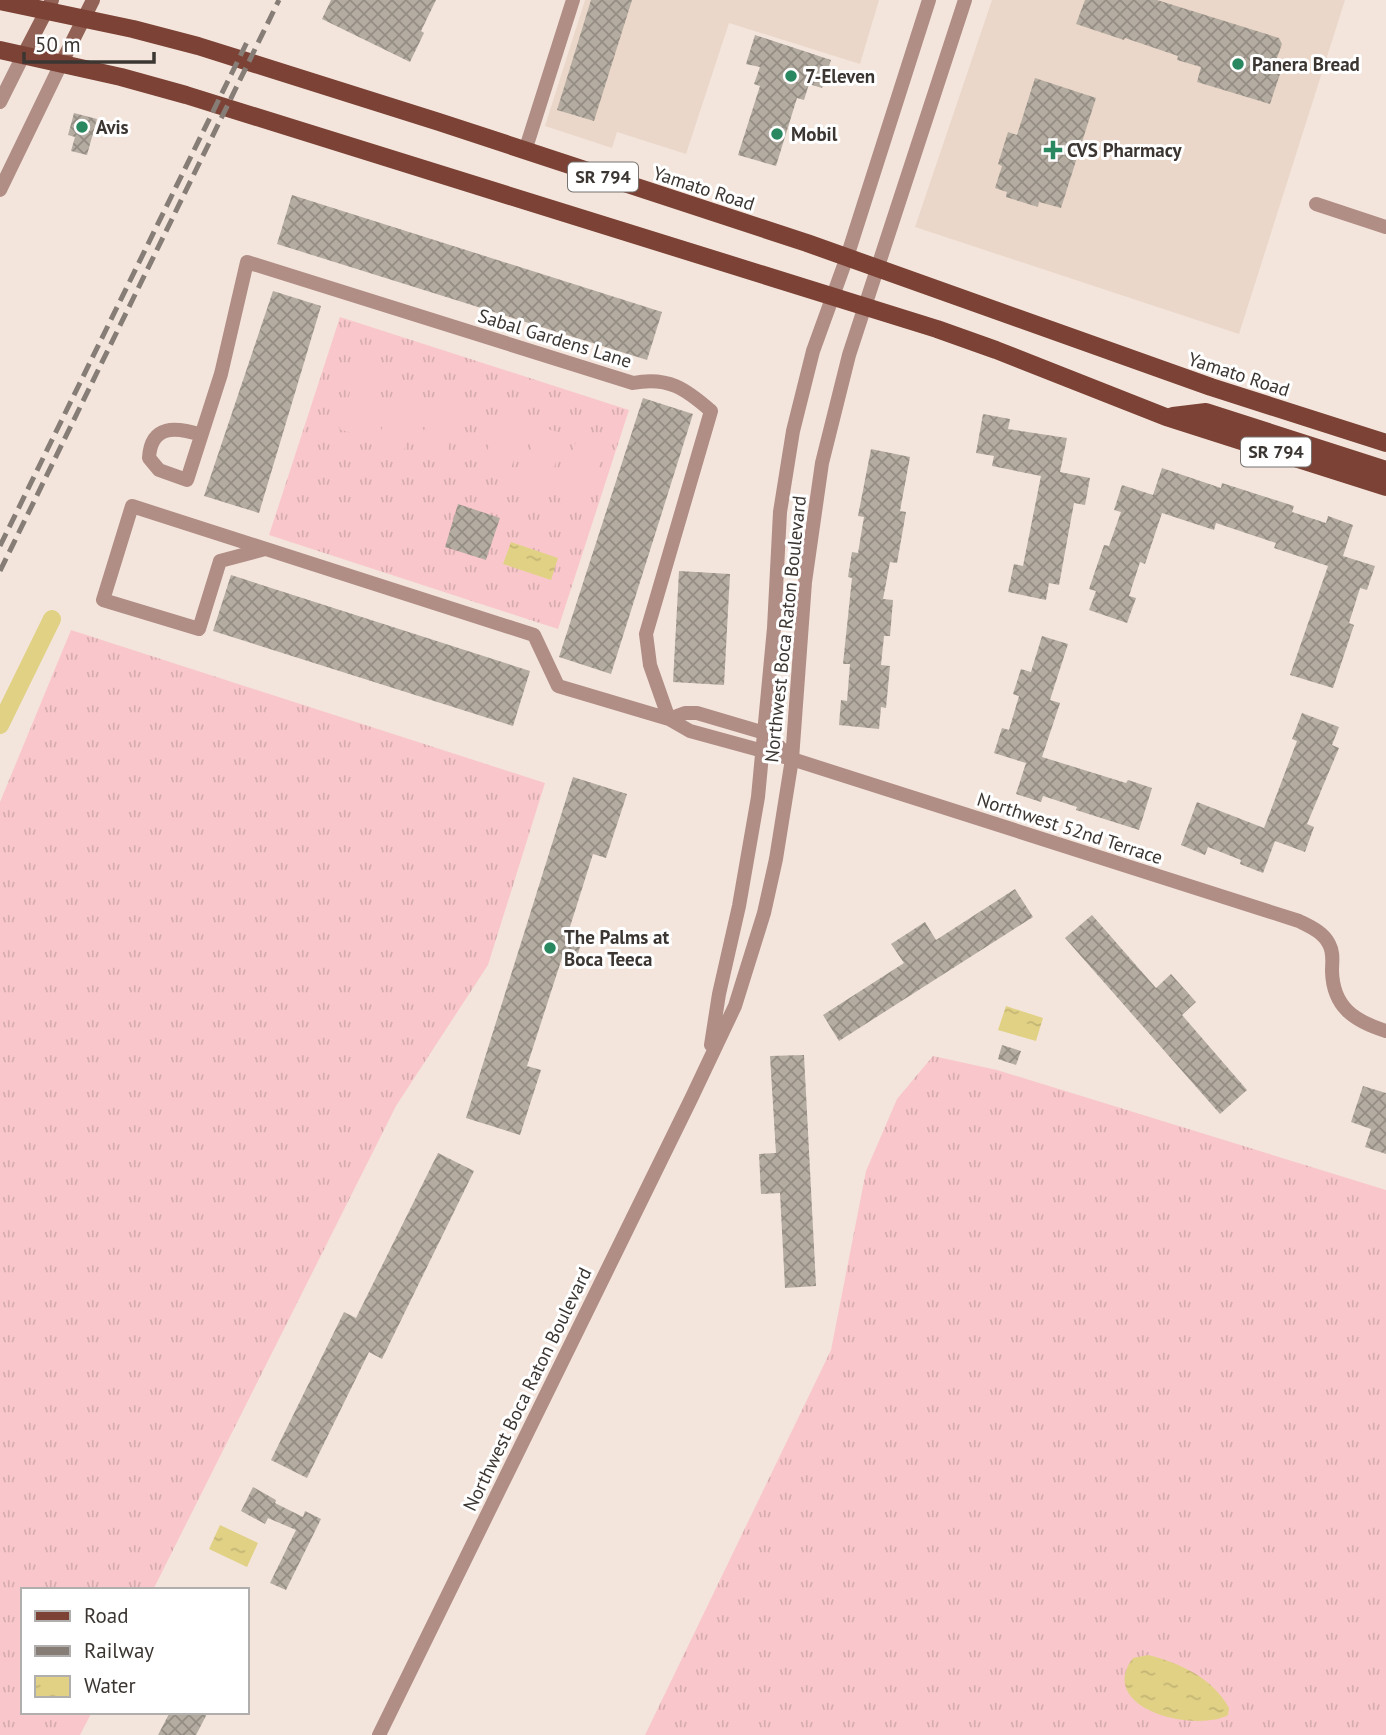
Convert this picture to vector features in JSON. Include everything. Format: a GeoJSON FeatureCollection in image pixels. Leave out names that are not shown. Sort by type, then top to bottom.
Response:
{"type":"FeatureCollection","features":[{"type":"Feature","properties":{"kind":"main road"},"geometry":{"type":"LineString","coordinates":[[61,64],[93,0]]}},
{"type":"Feature","properties":{"kind":"main road","name":"Yamato Road"},"geometry":{"type":"LineString","coordinates":[[0,1],[49,6],[84,19],[198,46],[847,257],[1211,387],[1385,442]]}},
{"type":"Feature","properties":{"kind":"main road"},"geometry":{"type":"LineString","coordinates":[[23,56],[49,6]]}},
{"type":"Feature","properties":{"kind":"main road","name":"SR 794"},"geometry":{"type":"LineString","coordinates":[[0,50],[186,95],[865,306],[996,350],[1166,417],[1386,487]]}},
{"type":"Feature","properties":{"kind":"main road"},"geometry":{"type":"LineString","coordinates":[[1166,417],[1206,412],[1386,470]]}},
{"type":"Feature","properties":{"kind":"street"},"geometry":{"type":"LineString","coordinates":[[525,151],[573,0]]}},
{"type":"Feature","properties":{"kind":"street","name":"Northwest Boca Raton Boulevard"},"geometry":{"type":"LineString","coordinates":[[708,1060],[758,797],[785,479],[803,388],[929,0]]}},
{"type":"Feature","properties":{"kind":"street","name":"Northwest Boca Raton Boulevard"},"geometry":{"type":"LineString","coordinates":[[379,1735],[735,1006],[764,913],[779,846],[792,759],[805,582],[822,463],[849,355],[965,0]]}},
{"type":"Feature","properties":{"kind":"street"},"geometry":{"type":"LineString","coordinates":[[0,102],[23,56]]}},
{"type":"Feature","properties":{"kind":"street"},"geometry":{"type":"LineString","coordinates":[[0,190],[61,64]]}},
{"type":"Feature","properties":{"kind":"street"},"geometry":{"type":"LineString","coordinates":[[1317,204],[1386,226]]}},
{"type":"Feature","properties":{"kind":"street","name":"Sabal Gardens Lane"},"geometry":{"type":"LineString","coordinates":[[201,435],[220,374],[247,262],[633,383],[652,379],[685,389],[712,411],[646,634],[650,665],[669,719]]}},
{"type":"Feature","properties":{"kind":"street"},"geometry":{"type":"LineString","coordinates":[[265,549],[220,561],[199,629],[103,600],[132,506],[534,635],[558,686],[669,719],[691,731],[763,753]]}},
{"type":"Feature","properties":{"kind":"street"},"geometry":{"type":"LineString","coordinates":[[669,719],[685,713],[697,713],[765,733],[792,759]]}},
{"type":"Feature","properties":{"kind":"street","name":"Northwest 52nd Terrace"},"geometry":{"type":"LineString","coordinates":[[763,753],[792,759],[1299,921],[1316,929],[1329,943],[1333,956],[1334,992],[1345,1010],[1366,1025],[1386,1031]]}},
{"type":"Feature","properties":{"kind":"shaded area"},"geometry":{"type":"Polygon","coordinates":[[[585,0],[879,0],[860,64],[729,23],[686,154],[617,132],[612,148],[545,126],[585,0]]]}},
{"type":"Feature","properties":{"kind":"shaded area"},"geometry":{"type":"Polygon","coordinates":[[[992,0],[1345,0],[1239,334],[915,227],[992,0]]]}},
{"type":"Feature","properties":{"kind":"green space"},"geometry":{"type":"Polygon","coordinates":[[[340,317],[629,410],[558,629],[269,535],[340,317]]]}},
{"type":"Feature","properties":{"kind":"green space"},"geometry":{"type":"Polygon","coordinates":[[[357,369],[384,377],[365,437],[339,429],[357,369]]]}},
{"type":"Feature","properties":{"kind":"green space"},"geometry":{"type":"Polygon","coordinates":[[[396,382],[423,390],[404,450],[378,442],[396,382]]]}},
{"type":"Feature","properties":{"kind":"green space"},"geometry":{"type":"Polygon","coordinates":[[[435,394],[462,402],[444,462],[417,454],[435,394]]]}},
{"type":"Feature","properties":{"kind":"green space"},"geometry":{"type":"Polygon","coordinates":[[[499,414],[525,422],[507,482],[480,474],[499,414]]]}},
{"type":"Feature","properties":{"kind":"green space"},"geometry":{"type":"Polygon","coordinates":[[[538,426],[564,434],[546,495],[519,486],[538,426]]]}},
{"type":"Feature","properties":{"kind":"green space"},"geometry":{"type":"Polygon","coordinates":[[[577,438],[604,447],[586,507],[559,498],[577,438]]]}},
{"type":"Feature","properties":{"kind":"green space"},"geometry":{"type":"Polygon","coordinates":[[[71,630],[545,783],[488,965],[396,1106],[154,1588],[21,1588],[21,1714],[91,1714],[80,1735],[0,1735],[0,802],[71,630]]]}},
{"type":"Feature","properties":{"kind":"green space"},"geometry":{"type":"Polygon","coordinates":[[[933,1056],[997,1070],[1386,1190],[1386,1735],[645,1735],[831,1350],[866,1171],[897,1099],[933,1056]]]}},
{"type":"Feature","properties":{"kind":"water"},"geometry":{"type":"Polygon","coordinates":[[[511,542],[558,558],[551,580],[503,564],[511,542]]]}},
{"type":"Feature","properties":{"kind":"water"},"geometry":{"type":"Polygon","coordinates":[[[1006,1006],[1043,1018],[1036,1041],[998,1030],[1006,1006]]]}},
{"type":"Feature","properties":{"kind":"water"},"geometry":{"type":"Polygon","coordinates":[[[220,1525],[258,1543],[247,1567],[209,1549],[220,1525]]]}},
{"type":"Feature","properties":{"kind":"water"},"geometry":{"type":"Polygon","coordinates":[[[1148,1655],[1172,1662],[1205,1680],[1222,1697],[1229,1708],[1228,1715],[1213,1720],[1194,1721],[1154,1712],[1138,1703],[1127,1691],[1125,1676],[1133,1658],[1148,1655]]]}},
{"type":"Feature","properties":{"kind":"building"},"geometry":{"type":"Polygon","coordinates":[[[331,0],[436,0],[410,62],[322,19],[331,0]]]}},
{"type":"Feature","properties":{"kind":"building"},"geometry":{"type":"Polygon","coordinates":[[[591,0],[632,0],[594,121],[557,110],[591,0]]]}},
{"type":"Feature","properties":{"kind":"building"},"geometry":{"type":"Polygon","coordinates":[[[1085,0],[1157,0],[1279,38],[1282,44],[1272,72],[1280,74],[1270,104],[1197,82],[1201,67],[1177,60],[1178,56],[1076,24],[1085,0]]]}},
{"type":"Feature","properties":{"kind":"building"},"geometry":{"type":"Polygon","coordinates":[[[755,35],[831,60],[822,88],[809,84],[804,100],[797,98],[776,166],[738,155],[760,86],[754,84],[760,67],[746,64],[755,35]]]}},
{"type":"Feature","properties":{"kind":"building"},"geometry":{"type":"Polygon","coordinates":[[[1035,78],[1096,98],[1061,208],[1039,202],[1038,207],[1006,197],[1007,192],[995,188],[1002,166],[998,164],[1008,132],[1017,135],[1035,78]]]}},
{"type":"Feature","properties":{"kind":"building","name":"Avis"},"geometry":{"type":"Polygon","coordinates":[[[74,113],[97,119],[87,155],[71,151],[75,137],[68,135],[74,113]]]}},
{"type":"Feature","properties":{"kind":"building"},"geometry":{"type":"Polygon","coordinates":[[[292,195],[662,312],[647,360],[277,244],[292,195]]]}},
{"type":"Feature","properties":{"kind":"building"},"geometry":{"type":"Polygon","coordinates":[[[273,291],[321,306],[259,513],[204,496],[273,291]]]}},
{"type":"Feature","properties":{"kind":"building"},"geometry":{"type":"Polygon","coordinates":[[[643,398],[693,414],[611,674],[559,657],[643,398]]]}},
{"type":"Feature","properties":{"kind":"building"},"geometry":{"type":"Polygon","coordinates":[[[983,414],[1010,419],[1008,429],[1067,438],[1060,472],[1090,478],[1085,505],[1074,503],[1059,585],[1049,583],[1046,600],[1008,592],[1014,564],[1023,566],[1041,476],[992,466],[994,456],[976,453],[983,414]]]}},
{"type":"Feature","properties":{"kind":"building"},"geometry":{"type":"Polygon","coordinates":[[[871,449],[910,457],[900,511],[906,512],[897,563],[890,562],[883,599],[893,600],[890,636],[884,636],[881,665],[890,666],[886,708],[881,707],[879,729],[839,725],[841,700],[847,701],[850,664],[843,664],[852,578],[848,577],[852,552],[858,553],[864,517],[858,516],[871,449]]]}},
{"type":"Feature","properties":{"kind":"building"},"geometry":{"type":"Polygon","coordinates":[[[1162,468],[1221,488],[1222,483],[1294,506],[1292,512],[1326,523],[1328,516],[1353,525],[1343,556],[1375,566],[1367,590],[1360,588],[1349,623],[1354,625],[1333,688],[1290,675],[1328,566],[1274,548],[1276,543],[1216,523],[1214,530],[1162,513],[1145,564],[1140,562],[1129,596],[1136,598],[1127,623],[1089,610],[1096,591],[1089,589],[1104,545],[1109,546],[1121,512],[1114,510],[1122,485],[1153,495],[1162,468]]]}},
{"type":"Feature","properties":{"kind":"building"},"geometry":{"type":"Polygon","coordinates":[[[458,504],[500,518],[486,560],[445,547],[458,504]]]}},
{"type":"Feature","properties":{"kind":"building"},"geometry":{"type":"Polygon","coordinates":[[[679,571],[730,574],[724,685],[673,682],[679,571]]]}},
{"type":"Feature","properties":{"kind":"building"},"geometry":{"type":"Polygon","coordinates":[[[231,575],[530,671],[513,726],[213,631],[231,575]]]}},
{"type":"Feature","properties":{"kind":"building"},"geometry":{"type":"Polygon","coordinates":[[[1042,636],[1068,644],[1050,700],[1060,703],[1042,757],[1126,783],[1128,780],[1152,788],[1139,830],[1076,810],[1077,807],[1043,796],[1041,802],[1016,794],[1026,763],[994,753],[1002,728],[1009,730],[1019,696],[1013,694],[1021,669],[1031,672],[1042,636]]]}},
{"type":"Feature","properties":{"kind":"building"},"geometry":{"type":"Polygon","coordinates":[[[1302,713],[1339,727],[1332,745],[1339,748],[1307,824],[1314,827],[1305,852],[1275,841],[1263,873],[1240,864],[1241,860],[1208,847],[1205,855],[1181,845],[1197,802],[1264,828],[1297,741],[1292,739],[1302,713]]]}},
{"type":"Feature","properties":{"kind":"building","name":"The Palms at Boca Teeca"},"geometry":{"type":"Polygon","coordinates":[[[573,777],[627,794],[606,858],[593,854],[568,933],[583,938],[575,963],[562,958],[527,1066],[541,1070],[520,1135],[466,1118],[573,777]]]}},
{"type":"Feature","properties":{"kind":"building"},"geometry":{"type":"Polygon","coordinates":[[[1015,889],[1033,917],[839,1041],[823,1015],[904,963],[891,944],[925,922],[936,940],[1015,889]]]}},
{"type":"Feature","properties":{"kind":"building"},"geometry":{"type":"Polygon","coordinates":[[[1092,915],[1156,988],[1171,974],[1196,1002],[1182,1015],[1247,1090],[1220,1114],[1065,938],[1092,915]]]}},
{"type":"Feature","properties":{"kind":"building"},"geometry":{"type":"Polygon","coordinates":[[[1002,1045],[1021,1051],[1016,1065],[998,1059],[1002,1045]]]}},
{"type":"Feature","properties":{"kind":"building"},"geometry":{"type":"Polygon","coordinates":[[[804,1055],[816,1286],[785,1288],[780,1193],[761,1194],[759,1154],[776,1153],[770,1056],[804,1055]]]}},
{"type":"Feature","properties":{"kind":"building"},"geometry":{"type":"Polygon","coordinates":[[[1363,1086],[1386,1093],[1386,1154],[1365,1147],[1371,1129],[1351,1122],[1363,1086]]]}},
{"type":"Feature","properties":{"kind":"building"},"geometry":{"type":"Polygon","coordinates":[[[438,1153],[474,1171],[382,1359],[369,1352],[307,1478],[271,1460],[344,1312],[356,1318],[438,1153]]]}},
{"type":"Feature","properties":{"kind":"building"},"geometry":{"type":"Polygon","coordinates":[[[253,1487],[276,1500],[275,1503],[303,1517],[305,1511],[321,1519],[286,1590],[270,1583],[296,1530],[268,1518],[265,1524],[241,1511],[253,1487]]]}},
{"type":"Feature","properties":{"kind":"building"},"geometry":{"type":"Polygon","coordinates":[[[169,1714],[207,1714],[196,1735],[158,1735],[169,1714]]]}},
{"type":"Feature","properties":{"kind":"waterway"},"geometry":{"type":"LineString","coordinates":[[0,725],[52,619]]}},
{"type":"Feature","properties":{"kind":"railway"},"geometry":{"type":"LineString","coordinates":[[0,571],[279,0]]}},
{"type":"Feature","properties":{"kind":"railway"},"geometry":{"type":"LineString","coordinates":[[0,546],[249,38]]}},
{"type":"Feature","properties":{"kind":"place","name":"Panera Bread"},"geometry":{"type":"Point","coordinates":[1238,64]}},
{"type":"Feature","properties":{"kind":"place","name":"7-Eleven"},"geometry":{"type":"Point","coordinates":[791,76]}},
{"type":"Feature","properties":{"kind":"place","name":"Avis"},"geometry":{"type":"Point","coordinates":[82,127]}},
{"type":"Feature","properties":{"kind":"place","name":"Mobil"},"geometry":{"type":"Point","coordinates":[777,134]}},
{"type":"Feature","properties":{"kind":"place","name":"CVS Pharmacy"},"geometry":{"type":"Point","coordinates":[1053,150]}},
{"type":"Feature","properties":{"kind":"place","name":"The Palms at Boca Teeca"},"geometry":{"type":"Point","coordinates":[550,948]}}]}
